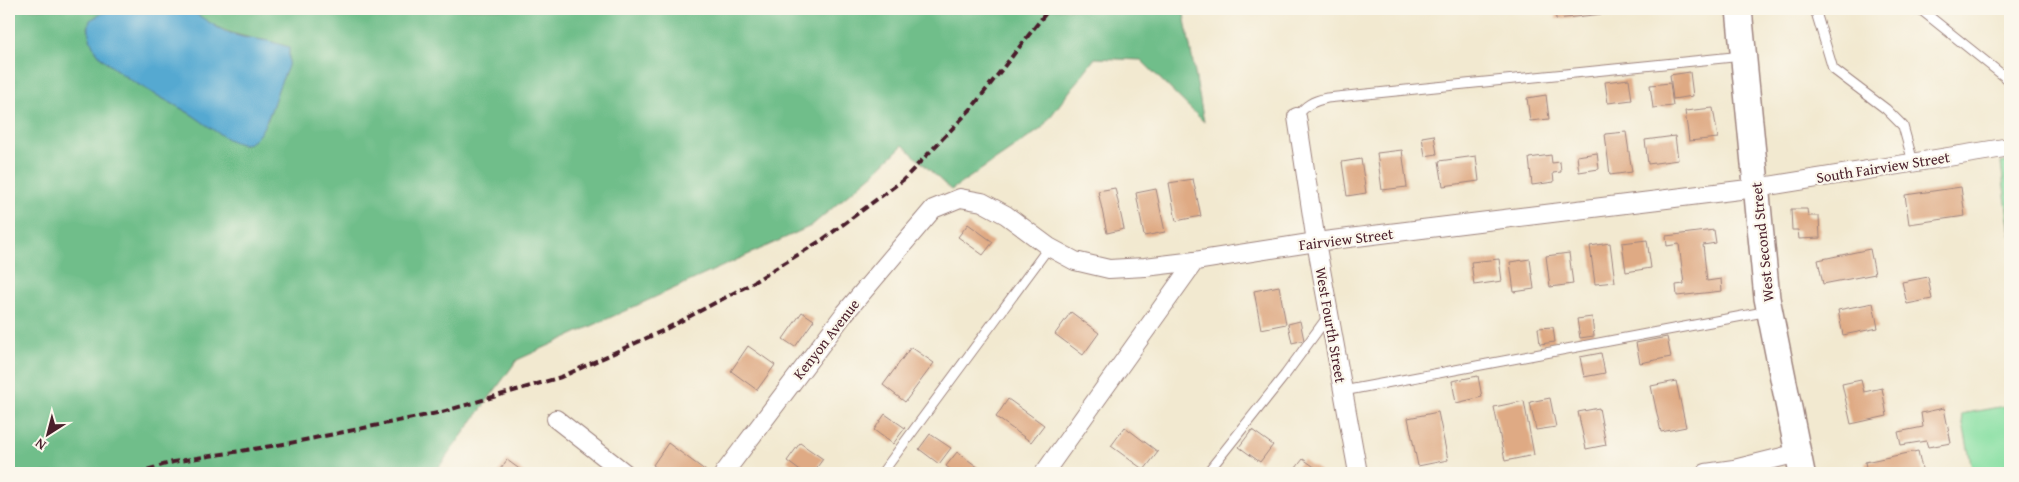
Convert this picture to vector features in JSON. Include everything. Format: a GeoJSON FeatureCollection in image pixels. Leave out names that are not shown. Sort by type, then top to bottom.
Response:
{"type":"FeatureCollection","features":[{"type":"Feature","properties":{"kind":"main road","name":"West Second Street"},"geometry":{"type":"LineString","coordinates":[[1739,9],[1769,311],[1800,463]]}},
{"type":"Feature","properties":{"kind":"street","name":"West Fourth Street"},"geometry":{"type":"LineString","coordinates":[[1297,117],[1316,242],[1358,473]]}},
{"type":"Feature","properties":{"kind":"street","name":"South Fairview Street"},"geometry":{"type":"LineString","coordinates":[[1756,188],[2010,146]]}},
{"type":"Feature","properties":{"kind":"street","name":"Fairview Street"},"geometry":{"type":"LineString","coordinates":[[933,209],[960,198],[982,202],[1006,215],[1049,247],[1075,261],[1110,269],[1145,267],[1316,242],[1756,188]]}},
{"type":"Feature","properties":{"kind":"street","name":"Kenyon Avenue"},"geometry":{"type":"LineString","coordinates":[[724,473],[844,313],[933,209]]}},
{"type":"Feature","properties":{"kind":"street"},"geometry":{"type":"LineString","coordinates":[[1044,473],[1195,260]]}},
{"type":"Feature","properties":{"kind":"street"},"geometry":{"type":"LineString","coordinates":[[556,419],[625,473]]}},
{"type":"Feature","properties":{"kind":"street"},"geometry":{"type":"LineString","coordinates":[[1706,473],[1800,463]]}},
{"type":"Feature","properties":{"kind":"lane"},"geometry":{"type":"LineString","coordinates":[[1815,9],[1833,69],[1886,109],[1903,126],[1913,162]]}},
{"type":"Feature","properties":{"kind":"lane"},"geometry":{"type":"LineString","coordinates":[[1920,9],[2010,81]]}},
{"type":"Feature","properties":{"kind":"lane"},"geometry":{"type":"LineString","coordinates":[[1297,117],[1304,108],[1314,101],[1327,98],[1743,56]]}},
{"type":"Feature","properties":{"kind":"lane"},"geometry":{"type":"LineString","coordinates":[[882,473],[1049,247]]}},
{"type":"Feature","properties":{"kind":"lane"},"geometry":{"type":"LineString","coordinates":[[1343,391],[1769,311]]}},
{"type":"Feature","properties":{"kind":"lane"},"geometry":{"type":"LineString","coordinates":[[1207,473],[1285,376],[1329,315]]}},
{"type":"Feature","properties":{"kind":"green space"},"geometry":{"type":"Polygon","coordinates":[[[9,9],[124,9],[88,27],[91,40],[99,55],[111,66],[132,80],[223,134],[245,144],[267,121],[276,95],[269,41],[226,31],[188,9],[1183,9],[1204,122],[1141,60],[1095,58],[1041,129],[951,190],[903,145],[875,172],[811,226],[517,360],[436,473],[9,473],[9,9]]]}},
{"type":"Feature","properties":{"kind":"green space"},"geometry":{"type":"Polygon","coordinates":[[[2010,161],[2010,235],[2001,163],[2010,161]]]}},
{"type":"Feature","properties":{"kind":"green space"},"geometry":{"type":"Polygon","coordinates":[[[2010,405],[2010,473],[1973,473],[1961,414],[2010,405]]]}},
{"type":"Feature","properties":{"kind":"water"},"geometry":{"type":"Polygon","coordinates":[[[124,9],[188,9],[225,32],[289,47],[287,69],[271,111],[257,137],[245,144],[231,141],[189,113],[132,81],[102,58],[95,50],[91,40],[90,20],[105,12],[124,9]]]}},
{"type":"Feature","properties":{"kind":"building"},"geometry":{"type":"Polygon","coordinates":[[[1555,9],[1631,9],[1631,11],[1556,19],[1555,9]]]}},
{"type":"Feature","properties":{"kind":"building"},"geometry":{"type":"Polygon","coordinates":[[[1690,72],[1693,96],[1673,99],[1670,75],[1690,72]]]}},
{"type":"Feature","properties":{"kind":"building"},"geometry":{"type":"Polygon","coordinates":[[[1629,79],[1632,100],[1608,103],[1605,82],[1629,79]]]}},
{"type":"Feature","properties":{"kind":"building"},"geometry":{"type":"Polygon","coordinates":[[[1670,83],[1673,106],[1653,108],[1650,85],[1670,83]]]}},
{"type":"Feature","properties":{"kind":"building"},"geometry":{"type":"Polygon","coordinates":[[[1546,95],[1549,119],[1530,121],[1527,98],[1546,95]]]}},
{"type":"Feature","properties":{"kind":"building"},"geometry":{"type":"Polygon","coordinates":[[[1713,108],[1718,138],[1689,141],[1685,111],[1713,108]]]}},
{"type":"Feature","properties":{"kind":"building"},"geometry":{"type":"Polygon","coordinates":[[[1626,132],[1632,172],[1610,175],[1605,134],[1626,132]]]}},
{"type":"Feature","properties":{"kind":"building"},"geometry":{"type":"Polygon","coordinates":[[[1434,135],[1437,154],[1425,156],[1422,137],[1434,135]]]}},
{"type":"Feature","properties":{"kind":"building"},"geometry":{"type":"Polygon","coordinates":[[[1675,136],[1678,160],[1648,164],[1645,140],[1675,136]]]}},
{"type":"Feature","properties":{"kind":"building"},"geometry":{"type":"Polygon","coordinates":[[[1402,150],[1407,187],[1382,190],[1377,153],[1402,150]]]}},
{"type":"Feature","properties":{"kind":"building"},"geometry":{"type":"Polygon","coordinates":[[[1597,153],[1599,169],[1579,172],[1577,156],[1597,153]]]}},
{"type":"Feature","properties":{"kind":"building"},"geometry":{"type":"Polygon","coordinates":[[[1551,155],[1552,163],[1560,162],[1561,172],[1553,173],[1554,182],[1532,185],[1529,158],[1551,155]]]}},
{"type":"Feature","properties":{"kind":"building"},"geometry":{"type":"Polygon","coordinates":[[[1476,156],[1479,181],[1443,186],[1439,161],[1476,156]]]}},
{"type":"Feature","properties":{"kind":"building"},"geometry":{"type":"Polygon","coordinates":[[[1361,159],[1366,193],[1347,196],[1342,162],[1361,159]]]}},
{"type":"Feature","properties":{"kind":"building"},"geometry":{"type":"Polygon","coordinates":[[[1193,179],[1201,216],[1176,221],[1169,183],[1193,179]]]}},
{"type":"Feature","properties":{"kind":"building"},"geometry":{"type":"Polygon","coordinates":[[[1961,187],[1965,216],[1909,224],[1905,195],[1961,187]]]}},
{"type":"Feature","properties":{"kind":"building"},"geometry":{"type":"Polygon","coordinates":[[[1115,188],[1124,229],[1107,233],[1098,191],[1115,188]]]}},
{"type":"Feature","properties":{"kind":"building"},"geometry":{"type":"Polygon","coordinates":[[[1156,189],[1165,232],[1144,236],[1136,193],[1156,189]]]}},
{"type":"Feature","properties":{"kind":"building"},"geometry":{"type":"Polygon","coordinates":[[[1791,209],[1807,209],[1808,216],[1819,216],[1820,238],[1799,239],[1798,230],[1792,230],[1791,209]]]}},
{"type":"Feature","properties":{"kind":"building"},"geometry":{"type":"Polygon","coordinates":[[[968,224],[993,242],[983,255],[958,237],[968,224]]]}},
{"type":"Feature","properties":{"kind":"building"},"geometry":{"type":"Polygon","coordinates":[[[1714,230],[1716,243],[1703,245],[1707,281],[1721,279],[1722,291],[1677,296],[1676,285],[1684,284],[1679,244],[1667,246],[1666,236],[1714,230]]]}},
{"type":"Feature","properties":{"kind":"building"},"geometry":{"type":"Polygon","coordinates":[[[1647,240],[1651,268],[1626,272],[1622,243],[1647,240]]]}},
{"type":"Feature","properties":{"kind":"building"},"geometry":{"type":"Polygon","coordinates":[[[1610,243],[1615,282],[1595,284],[1590,246],[1610,243]]]}},
{"type":"Feature","properties":{"kind":"building"},"geometry":{"type":"Polygon","coordinates":[[[1870,249],[1875,274],[1823,284],[1818,260],[1870,249]]]}},
{"type":"Feature","properties":{"kind":"building"},"geometry":{"type":"Polygon","coordinates":[[[1569,253],[1573,284],[1550,287],[1546,256],[1569,253]]]}},
{"type":"Feature","properties":{"kind":"building"},"geometry":{"type":"Polygon","coordinates":[[[1499,259],[1502,281],[1474,285],[1471,262],[1499,259]]]}},
{"type":"Feature","properties":{"kind":"building"},"geometry":{"type":"Polygon","coordinates":[[[1530,259],[1534,289],[1514,292],[1510,262],[1530,259]]]}},
{"type":"Feature","properties":{"kind":"building"},"geometry":{"type":"Polygon","coordinates":[[[1928,277],[1932,299],[1907,304],[1902,282],[1928,277]]]}},
{"type":"Feature","properties":{"kind":"building"},"geometry":{"type":"Polygon","coordinates":[[[1279,286],[1286,324],[1261,329],[1254,291],[1279,286]]]}},
{"type":"Feature","properties":{"kind":"building"},"geometry":{"type":"Polygon","coordinates":[[[1873,303],[1878,328],[1843,335],[1838,310],[1873,303]]]}},
{"type":"Feature","properties":{"kind":"building"},"geometry":{"type":"Polygon","coordinates":[[[802,312],[814,320],[795,347],[783,339],[802,312]]]}},
{"type":"Feature","properties":{"kind":"building"},"geometry":{"type":"Polygon","coordinates":[[[1071,312],[1099,333],[1083,355],[1055,334],[1071,312]]]}},
{"type":"Feature","properties":{"kind":"building"},"geometry":{"type":"Polygon","coordinates":[[[1592,317],[1594,336],[1580,338],[1577,319],[1592,317]]]}},
{"type":"Feature","properties":{"kind":"building"},"geometry":{"type":"Polygon","coordinates":[[[1300,321],[1304,340],[1292,343],[1288,324],[1300,321]]]}},
{"type":"Feature","properties":{"kind":"building"},"geometry":{"type":"Polygon","coordinates":[[[1553,327],[1555,342],[1540,344],[1538,328],[1553,327]]]}},
{"type":"Feature","properties":{"kind":"building"},"geometry":{"type":"Polygon","coordinates":[[[1667,337],[1671,357],[1640,363],[1636,343],[1667,337]]]}},
{"type":"Feature","properties":{"kind":"building"},"geometry":{"type":"Polygon","coordinates":[[[748,346],[775,365],[757,390],[731,371],[748,346]]]}},
{"type":"Feature","properties":{"kind":"building"},"geometry":{"type":"Polygon","coordinates":[[[911,347],[934,363],[905,402],[883,385],[911,347]]]}},
{"type":"Feature","properties":{"kind":"building"},"geometry":{"type":"Polygon","coordinates":[[[1601,353],[1605,373],[1584,377],[1580,357],[1601,353]]]}},
{"type":"Feature","properties":{"kind":"building"},"geometry":{"type":"Polygon","coordinates":[[[1478,376],[1482,397],[1456,403],[1452,381],[1478,376]]]}},
{"type":"Feature","properties":{"kind":"building"},"geometry":{"type":"Polygon","coordinates":[[[1861,380],[1864,392],[1882,388],[1887,416],[1851,424],[1842,384],[1861,380]]]}},
{"type":"Feature","properties":{"kind":"building"},"geometry":{"type":"Polygon","coordinates":[[[1676,381],[1686,427],[1661,432],[1651,386],[1676,381]]]}},
{"type":"Feature","properties":{"kind":"building"},"geometry":{"type":"Polygon","coordinates":[[[1550,398],[1556,427],[1536,430],[1530,402],[1550,398]]]}},
{"type":"Feature","properties":{"kind":"building"},"geometry":{"type":"Polygon","coordinates":[[[1008,399],[1044,425],[1031,442],[996,417],[1008,399]]]}},
{"type":"Feature","properties":{"kind":"building"},"geometry":{"type":"Polygon","coordinates":[[[1524,401],[1534,455],[1505,461],[1494,407],[1524,401]]]}},
{"type":"Feature","properties":{"kind":"building"},"geometry":{"type":"Polygon","coordinates":[[[1599,408],[1606,445],[1586,449],[1578,412],[1599,408]]]}},
{"type":"Feature","properties":{"kind":"building"},"geometry":{"type":"Polygon","coordinates":[[[1944,408],[1951,443],[1928,447],[1926,441],[1901,445],[1898,432],[1923,427],[1921,413],[1944,408]]]}},
{"type":"Feature","properties":{"kind":"building"},"geometry":{"type":"Polygon","coordinates":[[[1438,412],[1448,460],[1418,466],[1408,418],[1438,412]]]}},
{"type":"Feature","properties":{"kind":"building"},"geometry":{"type":"Polygon","coordinates":[[[885,414],[905,428],[893,444],[874,430],[885,414]]]}},
{"type":"Feature","properties":{"kind":"building"},"geometry":{"type":"Polygon","coordinates":[[[1125,427],[1158,452],[1144,470],[1111,446],[1125,427]]]}},
{"type":"Feature","properties":{"kind":"building"},"geometry":{"type":"Polygon","coordinates":[[[1252,430],[1273,445],[1260,462],[1239,447],[1252,430]]]}},
{"type":"Feature","properties":{"kind":"building"},"geometry":{"type":"Polygon","coordinates":[[[930,434],[951,448],[939,464],[919,449],[930,434]]]}},
{"type":"Feature","properties":{"kind":"building"},"geometry":{"type":"Polygon","coordinates":[[[668,443],[706,471],[705,473],[664,473],[653,465],[668,443]]]}},
{"type":"Feature","properties":{"kind":"building"},"geometry":{"type":"Polygon","coordinates":[[[800,443],[823,459],[815,470],[819,473],[803,473],[787,461],[800,443]]]}},
{"type":"Feature","properties":{"kind":"building"},"geometry":{"type":"Polygon","coordinates":[[[1918,451],[1923,473],[1867,473],[1865,462],[1918,451]]]}},
{"type":"Feature","properties":{"kind":"building"},"geometry":{"type":"Polygon","coordinates":[[[957,452],[986,473],[955,473],[946,466],[957,452]]]}},
{"type":"Feature","properties":{"kind":"building"},"geometry":{"type":"Polygon","coordinates":[[[1303,459],[1323,473],[1292,473],[1303,459]]]}},
{"type":"Feature","properties":{"kind":"building"},"geometry":{"type":"Polygon","coordinates":[[[507,460],[525,473],[497,473],[507,460]]]}},
{"type":"Feature","properties":{"kind":"railway"},"geometry":{"type":"LineString","coordinates":[[136,473],[173,462],[290,443],[442,412],[561,377],[662,331],[747,286],[822,240],[903,180],[971,109],[1049,9]]}}]}
